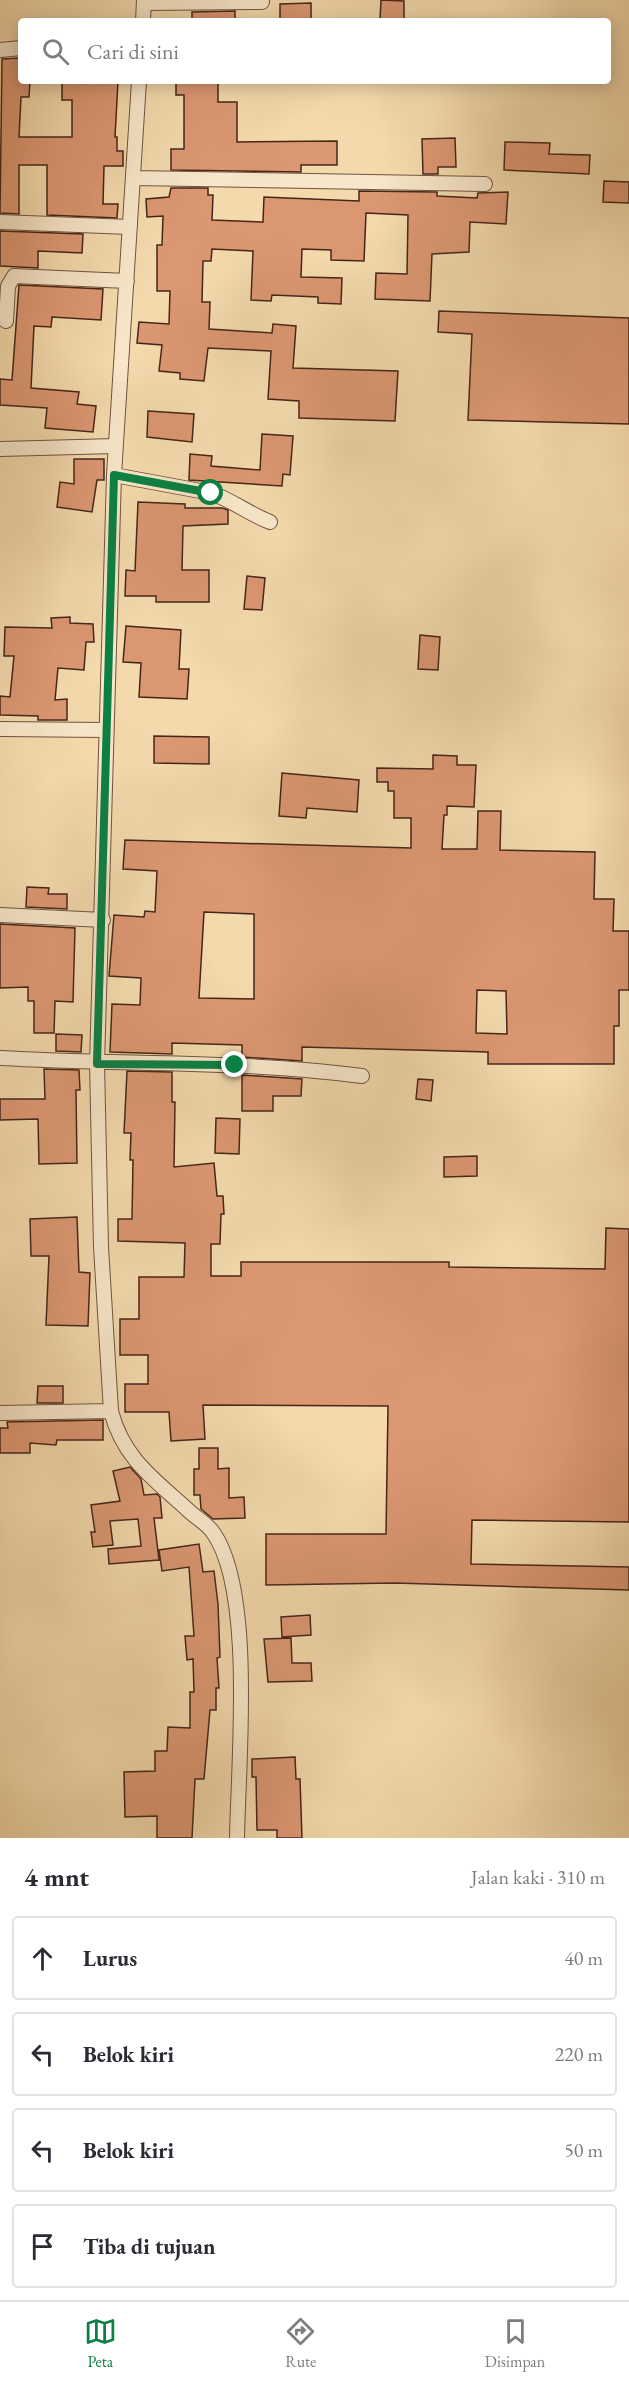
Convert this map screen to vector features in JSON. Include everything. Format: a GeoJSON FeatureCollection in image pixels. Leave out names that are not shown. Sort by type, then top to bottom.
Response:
{"type":"FeatureCollection","features":[{"type":"Feature","properties":{"kind":"street"},"geometry":{"type":"LineString","coordinates":[[143,18],[144,2],[262,2]]}},
{"type":"Feature","properties":{"kind":"street"},"geometry":{"type":"LineString","coordinates":[[0,50],[18,48]]}},
{"type":"Feature","properties":{"kind":"street"},"geometry":{"type":"LineString","coordinates":[[139,84],[114,475],[105,730],[103,920],[97,1064],[101,1247],[111,1411],[119,1436],[131,1457],[212,1532],[232,1578],[240,1659],[237,1838]]}},
{"type":"Feature","properties":{"kind":"street"},"geometry":{"type":"LineString","coordinates":[[133,178],[485,184]]}},
{"type":"Feature","properties":{"kind":"street"},"geometry":{"type":"LineString","coordinates":[[0,222],[130,227]]}},
{"type":"Feature","properties":{"kind":"street"},"geometry":{"type":"LineString","coordinates":[[6,321],[8,286],[14,276],[127,281]]}},
{"type":"Feature","properties":{"kind":"street"},"geometry":{"type":"LineString","coordinates":[[0,449],[116,446]]}},
{"type":"Feature","properties":{"kind":"street"},"geometry":{"type":"LineString","coordinates":[[114,475],[211,493],[226,498],[246,513],[270,522]]}},
{"type":"Feature","properties":{"kind":"street"},"geometry":{"type":"LineString","coordinates":[[0,729],[105,730]]}},
{"type":"Feature","properties":{"kind":"street"},"geometry":{"type":"LineString","coordinates":[[0,915],[103,920]]}},
{"type":"Feature","properties":{"kind":"street"},"geometry":{"type":"LineString","coordinates":[[0,1058],[97,1064],[298,1068],[362,1077]]}},
{"type":"Feature","properties":{"kind":"street"},"geometry":{"type":"LineString","coordinates":[[0,1413],[111,1411]]}},
{"type":"Feature","properties":{"kind":"building"},"geometry":{"type":"Polygon","coordinates":[[[381,0],[404,1],[404,18],[380,18],[381,0]]]}},
{"type":"Feature","properties":{"kind":"building"},"geometry":{"type":"Polygon","coordinates":[[[311,3],[311,18],[280,18],[280,4],[311,3]]]}},
{"type":"Feature","properties":{"kind":"building"},"geometry":{"type":"Polygon","coordinates":[[[235,11],[235,18],[192,18],[192,12],[235,11]]]}},
{"type":"Feature","properties":{"kind":"building"},"geometry":{"type":"Polygon","coordinates":[[[18,58],[18,84],[30,84],[29,97],[21,97],[19,137],[72,137],[72,100],[62,100],[62,84],[118,84],[115,137],[117,137],[117,151],[123,151],[123,166],[104,166],[103,204],[118,204],[117,218],[47,215],[47,165],[19,165],[19,214],[0,213],[2,59],[18,58]]]}},
{"type":"Feature","properties":{"kind":"building"},"geometry":{"type":"Polygon","coordinates":[[[176,84],[218,84],[218,102],[237,102],[237,142],[337,141],[337,165],[301,165],[301,172],[171,170],[171,149],[184,149],[184,95],[176,95],[176,84]]]}},
{"type":"Feature","properties":{"kind":"building"},"geometry":{"type":"Polygon","coordinates":[[[455,138],[456,167],[438,167],[438,174],[423,174],[422,139],[455,138]]]}},
{"type":"Feature","properties":{"kind":"building"},"geometry":{"type":"Polygon","coordinates":[[[505,142],[550,143],[549,154],[590,155],[589,174],[504,170],[505,142]]]}},
{"type":"Feature","properties":{"kind":"building"},"geometry":{"type":"Polygon","coordinates":[[[604,181],[629,182],[629,203],[603,202],[604,181]]]}},
{"type":"Feature","properties":{"kind":"building"},"geometry":{"type":"Polygon","coordinates":[[[171,188],[208,188],[208,195],[213,195],[212,220],[263,222],[264,197],[359,201],[359,191],[437,192],[437,196],[477,198],[478,193],[508,192],[506,224],[470,222],[469,252],[432,254],[430,301],[375,299],[376,273],[407,274],[408,215],[366,213],[364,261],[331,260],[331,250],[302,249],[301,277],[342,278],[341,304],[318,303],[318,297],[272,295],[271,301],[251,300],[253,251],[212,249],[211,261],[203,261],[202,302],[210,302],[209,329],[272,333],[273,324],[296,326],[293,368],[398,371],[395,421],[299,418],[299,401],[268,399],[271,351],[208,348],[204,381],[180,379],[180,373],[159,371],[162,345],[137,343],[139,322],[169,324],[170,291],[157,291],[157,245],[162,245],[163,216],[147,217],[146,199],[169,197],[171,188]]]}},
{"type":"Feature","properties":{"kind":"building"},"geometry":{"type":"Polygon","coordinates":[[[0,231],[83,234],[82,253],[38,251],[38,268],[0,266],[0,231]]]}},
{"type":"Feature","properties":{"kind":"building"},"geometry":{"type":"Polygon","coordinates":[[[19,285],[103,289],[101,320],[52,317],[51,327],[34,326],[31,388],[79,392],[77,404],[96,406],[93,432],[45,428],[47,408],[0,405],[0,379],[12,380],[19,285]]]}},
{"type":"Feature","properties":{"kind":"building"},"geometry":{"type":"Polygon","coordinates":[[[439,311],[629,318],[629,424],[468,420],[472,334],[438,332],[439,311]]]}},
{"type":"Feature","properties":{"kind":"building"},"geometry":{"type":"Polygon","coordinates":[[[148,411],[194,414],[192,442],[147,437],[148,411]]]}},
{"type":"Feature","properties":{"kind":"building"},"geometry":{"type":"Polygon","coordinates":[[[262,434],[293,436],[290,475],[283,474],[282,486],[189,480],[190,454],[212,456],[211,466],[260,470],[262,434]]]}},
{"type":"Feature","properties":{"kind":"building"},"geometry":{"type":"Polygon","coordinates":[[[74,459],[104,459],[104,480],[97,480],[92,512],[57,507],[60,482],[74,484],[74,459]]]}},
{"type":"Feature","properties":{"kind":"building"},"geometry":{"type":"Polygon","coordinates":[[[138,502],[185,504],[185,508],[228,510],[228,524],[183,526],[182,570],[209,570],[209,602],[156,602],[156,596],[125,596],[126,570],[135,571],[138,502]]]}},
{"type":"Feature","properties":{"kind":"building"},"geometry":{"type":"Polygon","coordinates":[[[247,576],[265,578],[262,610],[244,609],[247,576]]]}},
{"type":"Feature","properties":{"kind":"building"},"geometry":{"type":"Polygon","coordinates":[[[70,617],[70,623],[93,624],[94,642],[86,642],[84,670],[58,668],[55,700],[67,699],[67,720],[38,720],[38,716],[0,715],[0,696],[10,697],[14,656],[4,656],[5,627],[52,628],[51,618],[70,617]]]}},
{"type":"Feature","properties":{"kind":"building"},"geometry":{"type":"Polygon","coordinates":[[[126,626],[181,630],[179,669],[189,669],[187,699],[139,697],[141,663],[123,662],[126,626]]]}},
{"type":"Feature","properties":{"kind":"building"},"geometry":{"type":"Polygon","coordinates":[[[420,635],[440,637],[438,670],[418,669],[420,635]]]}},
{"type":"Feature","properties":{"kind":"building"},"geometry":{"type":"Polygon","coordinates":[[[154,736],[209,737],[209,764],[154,763],[154,736]]]}},
{"type":"Feature","properties":{"kind":"building"},"geometry":{"type":"Polygon","coordinates":[[[433,755],[457,756],[457,765],[476,765],[474,807],[447,806],[447,815],[444,815],[442,849],[477,849],[478,811],[501,811],[500,850],[595,852],[594,899],[614,899],[613,931],[629,931],[629,990],[619,990],[619,1026],[614,1026],[614,1064],[488,1064],[488,1052],[302,1047],[302,1061],[242,1057],[242,1045],[172,1043],[172,1054],[110,1052],[112,1004],[140,1005],[141,978],[109,976],[114,915],[144,917],[145,911],[155,912],[157,871],[123,869],[125,840],[411,848],[411,818],[394,818],[394,791],[388,791],[388,782],[377,782],[377,768],[433,769],[433,755]],[[204,912],[199,998],[254,999],[254,914],[204,912]],[[477,990],[476,1033],[507,1034],[506,991],[477,990]]]}},
{"type":"Feature","properties":{"kind":"building"},"geometry":{"type":"Polygon","coordinates":[[[282,773],[359,780],[357,812],[307,808],[306,818],[279,816],[282,773]]]}},
{"type":"Feature","properties":{"kind":"building"},"geometry":{"type":"Polygon","coordinates":[[[27,887],[49,888],[48,894],[67,894],[67,909],[26,907],[27,887]]]}},
{"type":"Feature","properties":{"kind":"building"},"geometry":{"type":"Polygon","coordinates":[[[0,924],[75,928],[73,1002],[55,1001],[54,1033],[34,1033],[34,1001],[28,1001],[28,987],[0,988],[0,924]]]}},
{"type":"Feature","properties":{"kind":"building"},"geometry":{"type":"Polygon","coordinates":[[[56,1034],[82,1035],[81,1052],[56,1051],[56,1034]]]}},
{"type":"Feature","properties":{"kind":"building"},"geometry":{"type":"Polygon","coordinates":[[[44,1069],[79,1070],[80,1090],[76,1090],[77,1163],[39,1164],[38,1119],[0,1120],[0,1099],[45,1099],[44,1069]]]}},
{"type":"Feature","properties":{"kind":"building"},"geometry":{"type":"Polygon","coordinates":[[[127,1071],[172,1072],[172,1102],[175,1102],[174,1167],[214,1163],[217,1196],[223,1196],[224,1214],[221,1214],[220,1244],[211,1244],[211,1276],[241,1276],[241,1262],[449,1262],[449,1267],[605,1269],[606,1228],[629,1229],[629,1522],[472,1520],[471,1564],[629,1567],[629,1590],[395,1583],[266,1585],[266,1534],[386,1534],[388,1406],[203,1405],[205,1439],[171,1441],[169,1412],[125,1412],[125,1384],[148,1384],[148,1355],[120,1355],[120,1319],[139,1319],[139,1277],[184,1277],[185,1243],[118,1241],[118,1219],[132,1219],[131,1133],[124,1133],[127,1071]]]}},
{"type":"Feature","properties":{"kind":"building"},"geometry":{"type":"Polygon","coordinates":[[[242,1075],[302,1079],[301,1096],[273,1096],[273,1111],[242,1111],[242,1075]]]}},
{"type":"Feature","properties":{"kind":"building"},"geometry":{"type":"Polygon","coordinates":[[[418,1079],[433,1080],[431,1101],[416,1099],[418,1079]]]}},
{"type":"Feature","properties":{"kind":"building"},"geometry":{"type":"Polygon","coordinates":[[[216,1118],[240,1119],[239,1154],[215,1153],[216,1118]]]}},
{"type":"Feature","properties":{"kind":"building"},"geometry":{"type":"Polygon","coordinates":[[[477,1156],[477,1176],[444,1177],[444,1157],[477,1156]]]}},
{"type":"Feature","properties":{"kind":"building"},"geometry":{"type":"Polygon","coordinates":[[[77,1217],[79,1272],[90,1273],[88,1326],[46,1325],[49,1256],[31,1256],[30,1219],[77,1217]]]}},
{"type":"Feature","properties":{"kind":"building"},"geometry":{"type":"Polygon","coordinates":[[[38,1386],[63,1386],[63,1403],[37,1403],[38,1386]]]}},
{"type":"Feature","properties":{"kind":"building"},"geometry":{"type":"Polygon","coordinates":[[[103,1420],[103,1440],[57,1440],[56,1445],[30,1443],[30,1453],[0,1453],[0,1428],[8,1428],[7,1422],[103,1420]]]}},
{"type":"Feature","properties":{"kind":"building"},"geometry":{"type":"Polygon","coordinates":[[[199,1448],[218,1448],[218,1469],[229,1468],[229,1498],[244,1497],[245,1518],[213,1519],[201,1509],[200,1495],[194,1495],[194,1469],[199,1469],[199,1448]]]}},
{"type":"Feature","properties":{"kind":"building"},"geometry":{"type":"Polygon","coordinates":[[[130,1467],[141,1479],[144,1495],[157,1494],[160,1497],[162,1518],[154,1518],[159,1560],[109,1564],[108,1549],[141,1546],[138,1519],[110,1521],[113,1545],[93,1547],[91,1532],[95,1532],[91,1505],[120,1501],[113,1471],[130,1467]]]}},
{"type":"Feature","properties":{"kind":"building"},"geometry":{"type":"Polygon","coordinates":[[[199,1544],[203,1572],[214,1571],[218,1604],[220,1657],[217,1658],[219,1688],[216,1688],[216,1710],[210,1710],[204,1779],[195,1779],[192,1838],[157,1838],[157,1816],[125,1817],[124,1772],[155,1771],[155,1751],[167,1751],[168,1727],[190,1728],[190,1692],[194,1692],[193,1659],[187,1660],[185,1636],[194,1636],[189,1567],[162,1571],[159,1550],[199,1544]]]}},
{"type":"Feature","properties":{"kind":"building"},"geometry":{"type":"Polygon","coordinates":[[[310,1615],[311,1635],[282,1637],[281,1617],[310,1615]]]}},
{"type":"Feature","properties":{"kind":"building"},"geometry":{"type":"Polygon","coordinates":[[[291,1638],[292,1663],[311,1663],[312,1681],[268,1682],[264,1639],[291,1638]]]}},
{"type":"Feature","properties":{"kind":"building"},"geometry":{"type":"Polygon","coordinates":[[[295,1757],[296,1779],[300,1779],[302,1838],[277,1838],[277,1830],[257,1830],[256,1777],[252,1777],[252,1759],[295,1757]]]}},
{"type":"Feature","properties":{"kind":"route"},"geometry":{"type":"LineString","coordinates":[[211,493],[114,475],[104,764],[103,920],[97,1064],[235,1065]]}}]}
